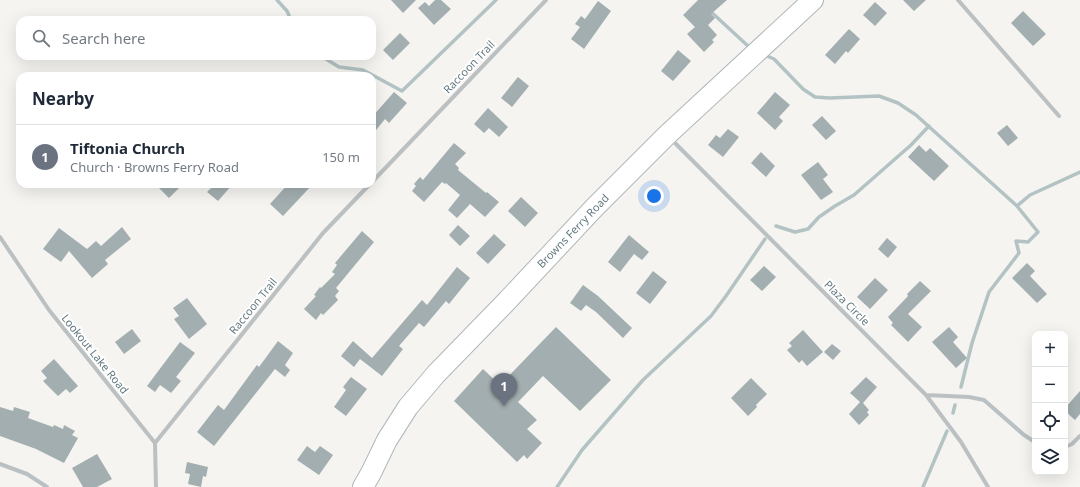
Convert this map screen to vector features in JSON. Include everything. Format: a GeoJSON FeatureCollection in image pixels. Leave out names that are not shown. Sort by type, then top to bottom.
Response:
{"type":"FeatureCollection","features":[{"type":"Feature","properties":{"kind":"street","name":"Raccoon Trail"},"geometry":{"type":"LineString","coordinates":[[376,178],[546,0]]}},
{"type":"Feature","properties":{"kind":"street"},"geometry":{"type":"LineString","coordinates":[[958,0],[1059,116]]}},
{"type":"Feature","properties":{"kind":"street","name":"Browns Ferry Road"},"geometry":{"type":"LineString","coordinates":[[363,487],[372,473],[387,440],[408,407],[436,374],[594,208],[667,135],[804,3]]}},
{"type":"Feature","properties":{"kind":"street","name":"Plaza Circle"},"geometry":{"type":"LineString","coordinates":[[667,135],[926,395],[961,442],[988,487]]}},
{"type":"Feature","properties":{"kind":"street","name":"Raccoon Trail"},"geometry":{"type":"LineString","coordinates":[[155,443],[324,233],[366,188]]}},
{"type":"Feature","properties":{"kind":"street","name":"Lookout Lake Road"},"geometry":{"type":"LineString","coordinates":[[0,237],[49,310],[155,443]]}},
{"type":"Feature","properties":{"kind":"street"},"geometry":{"type":"LineString","coordinates":[[926,395],[968,397],[984,400],[1024,435],[1032,440]]}},
{"type":"Feature","properties":{"kind":"street"},"geometry":{"type":"LineString","coordinates":[[1068,446],[1080,436]]}},
{"type":"Feature","properties":{"kind":"street"},"geometry":{"type":"LineString","coordinates":[[155,443],[156,487]]}},
{"type":"Feature","properties":{"kind":"street"},"geometry":{"type":"LineString","coordinates":[[0,464],[27,474],[47,487]]}},
{"type":"Feature","properties":{"kind":"building"},"geometry":{"type":"Polygon","coordinates":[[[391,0],[416,0],[403,13],[391,0]]]}},
{"type":"Feature","properties":{"kind":"building"},"geometry":{"type":"Polygon","coordinates":[[[435,0],[441,0],[451,9],[434,25],[418,8],[425,2],[429,6],[435,0]]]}},
{"type":"Feature","properties":{"kind":"building"},"geometry":{"type":"Polygon","coordinates":[[[698,0],[727,0],[711,14],[715,18],[708,25],[717,35],[712,40],[714,42],[704,52],[687,34],[695,27],[683,15],[698,0]]]}},
{"type":"Feature","properties":{"kind":"building"},"geometry":{"type":"Polygon","coordinates":[[[903,0],[926,0],[914,11],[903,0]]]}},
{"type":"Feature","properties":{"kind":"building"},"geometry":{"type":"Polygon","coordinates":[[[598,1],[611,11],[584,49],[571,39],[580,27],[575,24],[581,16],[585,19],[598,1]]]}},
{"type":"Feature","properties":{"kind":"building"},"geometry":{"type":"Polygon","coordinates":[[[875,2],[887,13],[875,26],[863,15],[875,2]]]}},
{"type":"Feature","properties":{"kind":"building"},"geometry":{"type":"Polygon","coordinates":[[[1023,11],[1046,34],[1033,46],[1011,23],[1023,11]]]}},
{"type":"Feature","properties":{"kind":"building"},"geometry":{"type":"Polygon","coordinates":[[[849,29],[860,39],[848,53],[846,51],[835,64],[825,55],[849,29]]]}},
{"type":"Feature","properties":{"kind":"building"},"geometry":{"type":"Polygon","coordinates":[[[400,33],[410,43],[393,60],[383,50],[400,33]]]}},
{"type":"Feature","properties":{"kind":"building"},"geometry":{"type":"Polygon","coordinates":[[[678,50],[691,61],[673,81],[661,71],[678,50]]]}},
{"type":"Feature","properties":{"kind":"building"},"geometry":{"type":"Polygon","coordinates":[[[518,77],[529,86],[512,107],[501,98],[518,77]]]}},
{"type":"Feature","properties":{"kind":"building"},"geometry":{"type":"Polygon","coordinates":[[[394,92],[407,103],[389,123],[385,119],[376,130],[376,112],[394,92]]]}},
{"type":"Feature","properties":{"kind":"building"},"geometry":{"type":"Polygon","coordinates":[[[775,92],[790,105],[779,117],[783,121],[775,130],[757,113],[775,92]]]}},
{"type":"Feature","properties":{"kind":"building"},"geometry":{"type":"Polygon","coordinates":[[[488,108],[508,127],[499,137],[489,128],[484,133],[474,124],[488,108]]]}},
{"type":"Feature","properties":{"kind":"building"},"geometry":{"type":"Polygon","coordinates":[[[822,116],[836,131],[826,140],[812,125],[822,116]]]}},
{"type":"Feature","properties":{"kind":"building"},"geometry":{"type":"Polygon","coordinates":[[[1007,125],[1018,138],[1008,146],[997,133],[1007,125]]]}},
{"type":"Feature","properties":{"kind":"building"},"geometry":{"type":"Polygon","coordinates":[[[728,129],[739,137],[723,157],[708,145],[716,135],[720,138],[728,129]]]}},
{"type":"Feature","properties":{"kind":"building"},"geometry":{"type":"Polygon","coordinates":[[[454,143],[466,153],[455,164],[459,168],[458,170],[499,202],[485,217],[470,204],[457,218],[448,210],[460,195],[446,183],[445,184],[442,182],[424,202],[412,191],[416,186],[414,184],[420,177],[423,180],[454,143]]]}},
{"type":"Feature","properties":{"kind":"building"},"geometry":{"type":"Polygon","coordinates":[[[919,145],[926,152],[930,148],[949,166],[934,181],[908,157],[919,145]]]}},
{"type":"Feature","properties":{"kind":"building"},"geometry":{"type":"Polygon","coordinates":[[[761,152],[775,166],[766,177],[751,163],[761,152]]]}},
{"type":"Feature","properties":{"kind":"building"},"geometry":{"type":"Polygon","coordinates":[[[818,162],[828,175],[823,179],[833,192],[821,200],[801,175],[818,162]]]}},
{"type":"Feature","properties":{"kind":"building"},"geometry":{"type":"Polygon","coordinates":[[[159,188],[179,188],[169,198],[159,188]]]}},
{"type":"Feature","properties":{"kind":"building"},"geometry":{"type":"Polygon","coordinates":[[[211,188],[229,188],[218,201],[207,192],[211,188]]]}},
{"type":"Feature","properties":{"kind":"building"},"geometry":{"type":"Polygon","coordinates":[[[284,188],[309,188],[283,216],[270,204],[284,188]]]}},
{"type":"Feature","properties":{"kind":"building"},"geometry":{"type":"Polygon","coordinates":[[[521,197],[538,213],[525,227],[508,211],[521,197]]]}},
{"type":"Feature","properties":{"kind":"building"},"geometry":{"type":"Polygon","coordinates":[[[458,225],[470,236],[460,246],[449,235],[458,225]]]}},
{"type":"Feature","properties":{"kind":"building"},"geometry":{"type":"Polygon","coordinates":[[[122,227],[131,239],[105,260],[108,264],[92,278],[69,251],[61,262],[43,249],[59,228],[87,249],[96,241],[101,246],[122,227]]]}},
{"type":"Feature","properties":{"kind":"building"},"geometry":{"type":"Polygon","coordinates":[[[362,231],[374,242],[336,288],[339,291],[335,296],[338,300],[323,315],[321,313],[316,320],[304,309],[316,296],[314,295],[320,287],[321,288],[335,274],[332,272],[337,265],[335,263],[362,231]]]}},
{"type":"Feature","properties":{"kind":"building"},"geometry":{"type":"Polygon","coordinates":[[[494,234],[506,245],[488,264],[476,253],[494,234]]]}},
{"type":"Feature","properties":{"kind":"building"},"geometry":{"type":"Polygon","coordinates":[[[629,235],[649,252],[642,260],[634,254],[620,272],[608,262],[629,235]]]}},
{"type":"Feature","properties":{"kind":"building"},"geometry":{"type":"Polygon","coordinates":[[[887,238],[897,247],[888,258],[878,249],[887,238]]]}},
{"type":"Feature","properties":{"kind":"building"},"geometry":{"type":"Polygon","coordinates":[[[1027,263],[1035,271],[1030,276],[1047,294],[1037,303],[1012,278],[1027,263]]]}},
{"type":"Feature","properties":{"kind":"building"},"geometry":{"type":"Polygon","coordinates":[[[764,266],[776,277],[762,291],[750,280],[764,266]]]}},
{"type":"Feature","properties":{"kind":"building"},"geometry":{"type":"Polygon","coordinates":[[[457,267],[470,278],[449,304],[446,301],[424,327],[419,323],[399,346],[403,349],[382,376],[360,359],[354,367],[341,356],[353,341],[372,358],[422,300],[427,305],[457,267]]]}},
{"type":"Feature","properties":{"kind":"building"},"geometry":{"type":"Polygon","coordinates":[[[653,271],[667,282],[650,304],[636,293],[653,271]]]}},
{"type":"Feature","properties":{"kind":"building"},"geometry":{"type":"Polygon","coordinates":[[[875,278],[888,290],[870,309],[857,297],[875,278]]]}},
{"type":"Feature","properties":{"kind":"building"},"geometry":{"type":"Polygon","coordinates":[[[920,281],[931,291],[908,314],[922,327],[908,342],[891,325],[893,323],[888,317],[920,281]]]}},
{"type":"Feature","properties":{"kind":"building"},"geometry":{"type":"Polygon","coordinates":[[[583,285],[598,296],[632,328],[623,338],[596,312],[586,305],[581,311],[570,303],[583,285]]]}},
{"type":"Feature","properties":{"kind":"building"},"geometry":{"type":"Polygon","coordinates":[[[187,298],[207,324],[189,339],[174,319],[179,316],[173,308],[187,298]]]}},
{"type":"Feature","properties":{"kind":"building"},"geometry":{"type":"Polygon","coordinates":[[[556,327],[611,380],[580,411],[543,376],[518,402],[537,420],[527,429],[542,443],[527,459],[524,455],[517,462],[454,401],[483,369],[500,385],[556,327]]]}},
{"type":"Feature","properties":{"kind":"building"},"geometry":{"type":"Polygon","coordinates":[[[949,327],[958,337],[953,342],[967,358],[956,368],[932,342],[949,327]]]}},
{"type":"Feature","properties":{"kind":"building"},"geometry":{"type":"Polygon","coordinates":[[[132,329],[141,341],[124,354],[115,342],[132,329]]]}},
{"type":"Feature","properties":{"kind":"building"},"geometry":{"type":"Polygon","coordinates":[[[803,330],[823,352],[807,366],[802,360],[799,363],[787,350],[792,346],[789,343],[803,330]]]}},
{"type":"Feature","properties":{"kind":"building"},"geometry":{"type":"Polygon","coordinates":[[[278,341],[293,353],[285,365],[290,370],[285,377],[275,369],[214,446],[197,432],[218,405],[224,410],[257,365],[259,367],[278,341]]]}},
{"type":"Feature","properties":{"kind":"building"},"geometry":{"type":"Polygon","coordinates":[[[180,342],[195,353],[176,377],[181,381],[171,393],[160,385],[155,392],[147,386],[180,342]]]}},
{"type":"Feature","properties":{"kind":"building"},"geometry":{"type":"Polygon","coordinates":[[[832,344],[841,351],[833,360],[824,352],[832,344]]]}},
{"type":"Feature","properties":{"kind":"building"},"geometry":{"type":"Polygon","coordinates":[[[54,359],[78,386],[70,393],[66,389],[58,396],[43,381],[47,378],[41,371],[54,359]]]}},
{"type":"Feature","properties":{"kind":"building"},"geometry":{"type":"Polygon","coordinates":[[[351,377],[367,389],[346,416],[334,407],[346,390],[343,387],[351,377]]]}},
{"type":"Feature","properties":{"kind":"building"},"geometry":{"type":"Polygon","coordinates":[[[866,377],[877,387],[863,403],[869,410],[867,412],[869,415],[859,425],[849,414],[860,402],[850,393],[866,377]]]}},
{"type":"Feature","properties":{"kind":"building"},"geometry":{"type":"Polygon","coordinates":[[[751,378],[767,394],[748,416],[731,398],[751,378]]]}},
{"type":"Feature","properties":{"kind":"building"},"geometry":{"type":"Polygon","coordinates":[[[1080,391],[1080,414],[1075,420],[1068,414],[1068,405],[1080,391]]]}},
{"type":"Feature","properties":{"kind":"building"},"geometry":{"type":"Polygon","coordinates":[[[0,407],[13,411],[14,407],[30,412],[28,418],[63,429],[64,425],[75,431],[72,435],[78,438],[64,463],[36,449],[0,436],[0,407]]]}},
{"type":"Feature","properties":{"kind":"building"},"geometry":{"type":"Polygon","coordinates":[[[307,446],[315,452],[320,446],[333,455],[319,475],[297,460],[307,446]]]}},
{"type":"Feature","properties":{"kind":"building"},"geometry":{"type":"Polygon","coordinates":[[[97,454],[112,479],[97,487],[83,487],[72,468],[97,454]]]}},
{"type":"Feature","properties":{"kind":"building"},"geometry":{"type":"Polygon","coordinates":[[[187,462],[208,467],[206,477],[203,476],[201,487],[188,484],[190,474],[185,473],[187,462]]]}},
{"type":"Feature","properties":{"kind":"waterway"},"geometry":{"type":"LineString","coordinates":[[277,0],[287,11],[289,16]]}},
{"type":"Feature","properties":{"kind":"waterway"},"geometry":{"type":"LineString","coordinates":[[376,77],[402,91],[496,0]]}},
{"type":"Feature","properties":{"kind":"waterway"},"geometry":{"type":"LineString","coordinates":[[709,10],[748,46]]}},
{"type":"Feature","properties":{"kind":"waterway"},"geometry":{"type":"LineString","coordinates":[[767,56],[774,59],[803,89],[815,97],[830,98],[879,96],[898,103],[916,115],[1017,206],[1038,232],[1028,242],[1016,241],[1019,253],[989,292],[972,343],[961,387]]}},
{"type":"Feature","properties":{"kind":"waterway"},"geometry":{"type":"LineString","coordinates":[[328,60],[339,67],[363,70],[367,72]]}},
{"type":"Feature","properties":{"kind":"waterway"},"geometry":{"type":"LineString","coordinates":[[776,226],[795,232],[808,229],[819,217],[854,195],[911,145],[929,126]]}},
{"type":"Feature","properties":{"kind":"waterway"},"geometry":{"type":"LineString","coordinates":[[1017,206],[1030,195],[1080,172]]}},
{"type":"Feature","properties":{"kind":"waterway"},"geometry":{"type":"LineString","coordinates":[[557,487],[582,450],[643,380],[711,316],[765,239]]}},
{"type":"Feature","properties":{"kind":"waterway"},"geometry":{"type":"LineString","coordinates":[[953,413],[955,405]]}},
{"type":"Feature","properties":{"kind":"waterway"},"geometry":{"type":"LineString","coordinates":[[923,487],[947,431]]}},
{"type":"Feature","properties":{"kind":"place","name":"Tiftonia Church"},"geometry":{"type":"Point","coordinates":[504,406]}}]}
